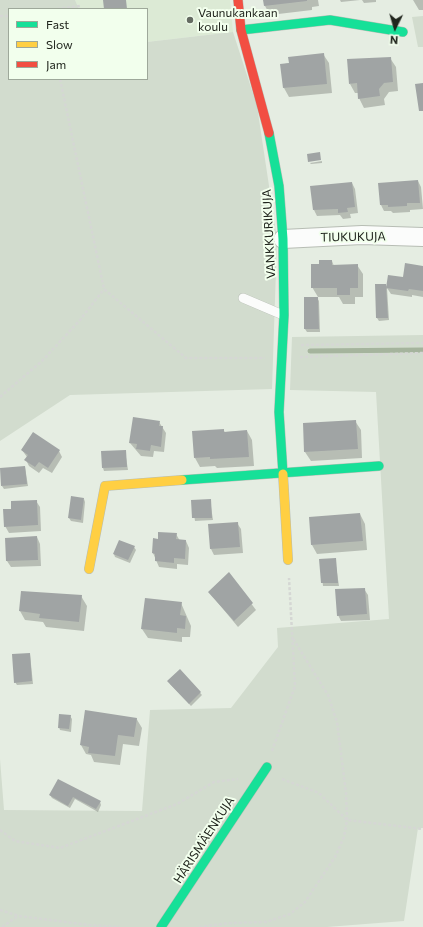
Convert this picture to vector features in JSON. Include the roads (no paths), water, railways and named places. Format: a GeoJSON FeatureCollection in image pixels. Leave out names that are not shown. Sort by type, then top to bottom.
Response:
{"type":"FeatureCollection","features":[{"type":"Feature","properties":{"kind":"street","name":"VANKKURIKUJA"},"geometry":{"type":"LineString","coordinates":[[238,0],[241,30],[270,136],[279,186],[283,239],[284,315],[279,412],[288,560]]}},
{"type":"Feature","properties":{"kind":"street"},"geometry":{"type":"LineString","coordinates":[[241,30],[330,20],[403,32]]}},
{"type":"Feature","properties":{"kind":"street","name":"TIUKUKUJA"},"geometry":{"type":"LineString","coordinates":[[283,239],[362,235],[423,237]]}},
{"type":"Feature","properties":{"kind":"street"},"geometry":{"type":"LineString","coordinates":[[89,569],[105,486],[379,466]]}},
{"type":"Feature","properties":{"kind":"street","name":"HÄRISMÄENKUJA"},"geometry":{"type":"LineString","coordinates":[[161,927],[264,771]]}},
{"type":"Feature","properties":{"kind":"lane"},"geometry":{"type":"LineString","coordinates":[[243,298],[284,315]]}},
{"type":"Feature","properties":{"kind":"waterway"},"geometry":{"type":"LineString","coordinates":[[310,351],[423,350]]}},
{"type":"Feature","properties":{"kind":"place","name":"Vaunukankaan koulu"},"geometry":{"type":"Point","coordinates":[190,20]}}]}
